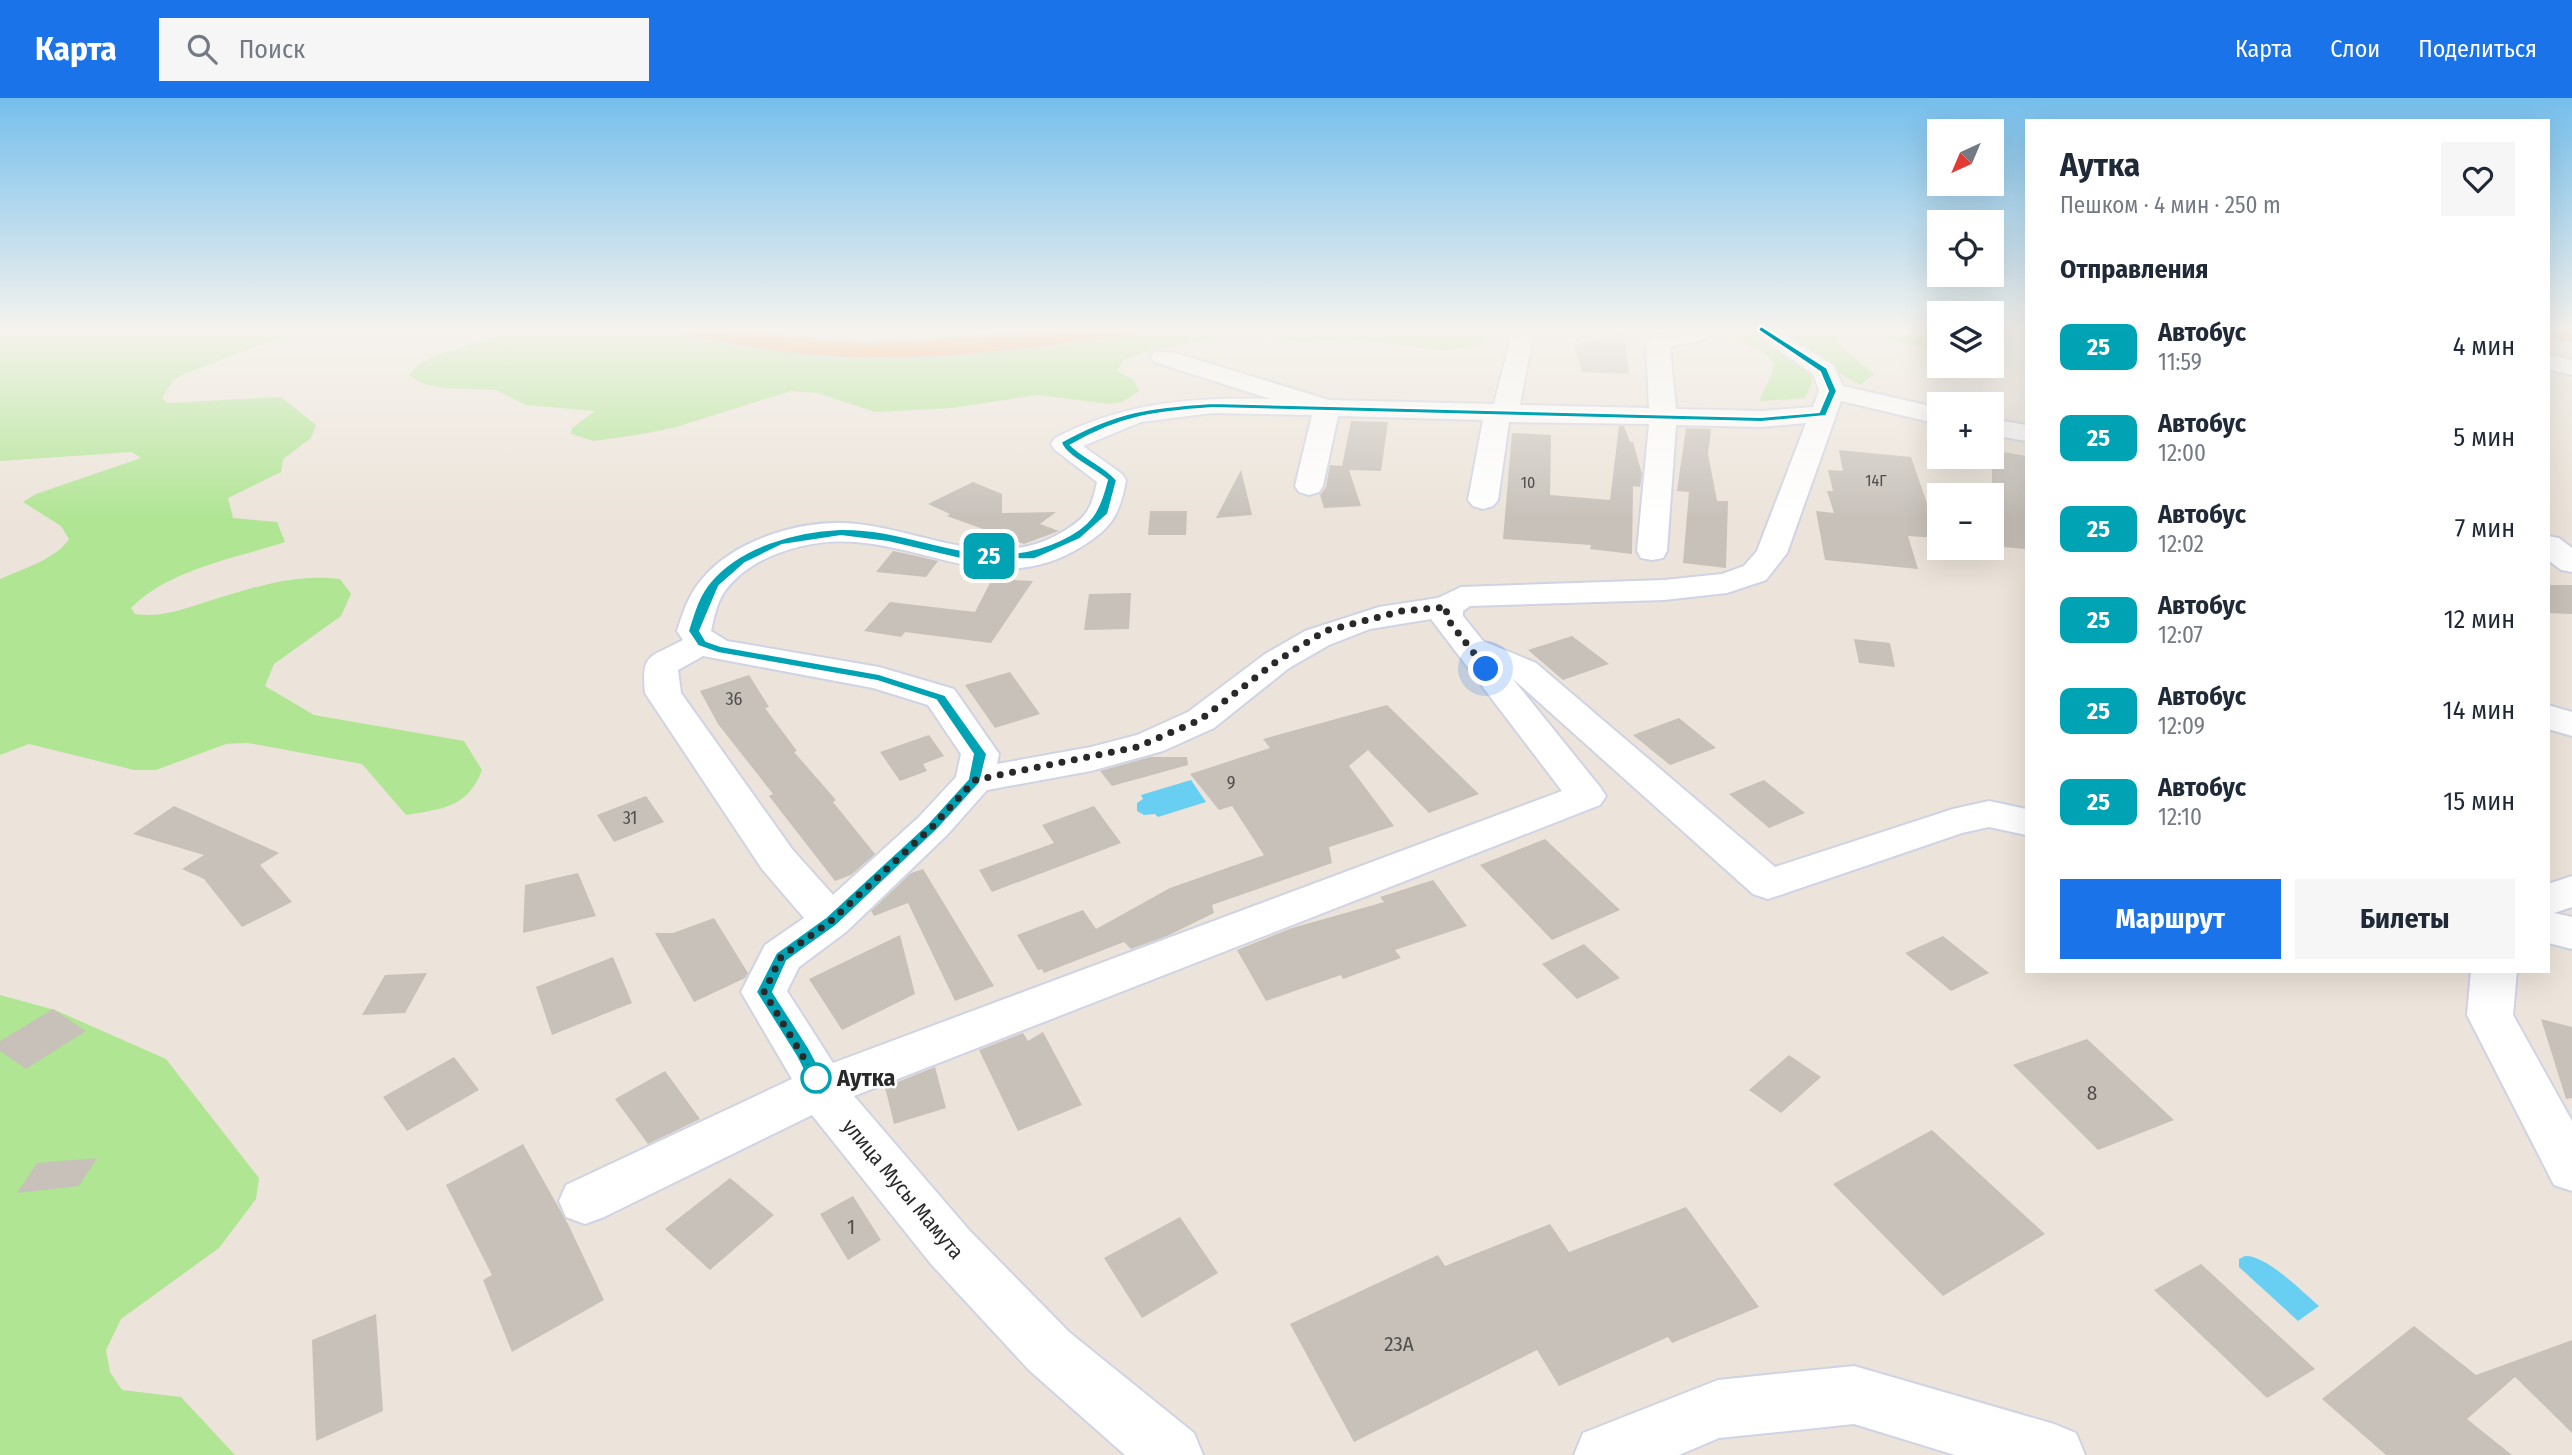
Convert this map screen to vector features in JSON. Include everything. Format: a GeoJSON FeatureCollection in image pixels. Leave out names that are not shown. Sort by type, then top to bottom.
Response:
{"type":"FeatureCollection","features":[{"type":"Feature","properties":{"kind":"street"},"geometry":{"type":"LineString","coordinates":[[1277,392],[1327,408]]}},
{"type":"Feature","properties":{"kind":"street"},"geometry":{"type":"LineString","coordinates":[[1483,500],[1507,392]]}},
{"type":"Feature","properties":{"kind":"street"},"geometry":{"type":"LineString","coordinates":[[1652,551],[1663,416],[1661,392]]}},
{"type":"Feature","properties":{"kind":"street"},"geometry":{"type":"LineString","coordinates":[[1827,392],[1828,403],[1772,553],[1755,573],[1727,583],[1664,590],[1461,597],[1447,607],[1402,611],[1325,631],[1277,661],[1200,720],[1137,747],[975,780],[980,754],[941,697],[879,678],[718,650],[702,643],[694,631],[701,609],[714,584],[741,561],[779,542],[841,532],[965,556],[1035,556],[1077,537],[1104,512],[1112,480],[1095,464],[1075,455],[1065,444],[1095,427],[1147,410],[1181,407],[1327,408],[1501,415],[1761,419],[1828,403],[1927,415]]}},
{"type":"Feature","properties":{"kind":"street"},"geometry":{"type":"LineString","coordinates":[[1309,486],[1327,408]]}},
{"type":"Feature","properties":{"kind":"street"},"geometry":{"type":"LineString","coordinates":[[2004,429],[2025,433]]}},
{"type":"Feature","properties":{"kind":"street"},"geometry":{"type":"LineString","coordinates":[[2550,546],[2572,563]]}},
{"type":"Feature","properties":{"kind":"street"},"geometry":{"type":"LineString","coordinates":[[585,1201],[821,1088],[1586,796],[1446,617],[1447,607]]}},
{"type":"Feature","properties":{"kind":"street"},"geometry":{"type":"LineString","coordinates":[[702,643],[660,666],[663,693],[777,859],[831,921]]}},
{"type":"Feature","properties":{"kind":"street"},"geometry":{"type":"LineString","coordinates":[[1470,648],[1524,670],[1768,884],[1953,822],[1989,814],[2025,822]]}},
{"type":"Feature","properties":{"kind":"street"},"geometry":{"type":"LineString","coordinates":[[2550,717],[2572,725]]}},
{"type":"Feature","properties":{"kind":"street","name":"улица Мусы Мамута"},"geometry":{"type":"LineString","coordinates":[[975,780],[933,826],[831,921],[781,957],[764,992],[803,1052],[821,1088],[851,1130],[941,1237],[1040,1342],[1171,1455]]}},
{"type":"Feature","properties":{"kind":"street"},"geometry":{"type":"LineString","coordinates":[[2550,899],[2572,891]]}},
{"type":"Feature","properties":{"kind":"street"},"geometry":{"type":"LineString","coordinates":[[2550,927],[2572,933]]}},
{"type":"Feature","properties":{"kind":"street"},"geometry":{"type":"LineString","coordinates":[[2494,973],[2490,1015],[2572,1169]]}},
{"type":"Feature","properties":{"kind":"street"},"geometry":{"type":"LineString","coordinates":[[1605,1455],[1718,1409],[1854,1395],[2054,1455]]}},
{"type":"Feature","properties":{"kind":"green space"},"geometry":{"type":"Polygon","coordinates":[[[0,392],[166,392],[162,398],[168,403],[281,397],[316,425],[311,438],[283,459],[281,472],[228,498],[233,518],[277,522],[285,542],[183,574],[147,595],[131,608],[135,614],[163,614],[273,583],[306,578],[340,579],[351,594],[341,616],[274,664],[265,686],[314,715],[464,741],[482,770],[476,783],[461,799],[452,804],[406,815],[362,764],[248,743],[226,744],[156,770],[134,770],[29,744],[0,755],[0,579],[47,558],[69,539],[61,526],[23,502],[36,494],[141,458],[132,452],[0,461],[0,392]]]}},
{"type":"Feature","properties":{"kind":"green space"},"geometry":{"type":"Polygon","coordinates":[[[501,392],[787,392],[676,427],[594,441],[571,434],[572,428],[595,411],[526,405],[501,392]]]}},
{"type":"Feature","properties":{"kind":"green space"},"geometry":{"type":"Polygon","coordinates":[[[808,392],[1137,392],[1123,402],[1109,404],[1037,395],[952,408],[875,412],[808,392]]]}},
{"type":"Feature","properties":{"kind":"green space"},"geometry":{"type":"Polygon","coordinates":[[[1763,392],[1808,392],[1805,398],[1760,401],[1763,392]]]}},
{"type":"Feature","properties":{"kind":"green space"},"geometry":{"type":"Polygon","coordinates":[[[0,995],[55,1010],[166,1059],[259,1178],[256,1199],[219,1248],[121,1319],[106,1350],[110,1372],[122,1390],[181,1397],[235,1455],[0,1455],[0,995]]]}},
{"type":"Feature","properties":{"kind":"water"},"geometry":{"type":"Polygon","coordinates":[[[1191,780],[1206,802],[1158,817],[1137,811],[1137,803],[1143,799],[1141,795],[1191,780]]]}},
{"type":"Feature","properties":{"kind":"water"},"geometry":{"type":"Polygon","coordinates":[[[2245,1256],[2254,1257],[2274,1268],[2319,1306],[2298,1321],[2239,1267],[2239,1259],[2245,1256]]]}},
{"type":"Feature","properties":{"kind":"building"},"geometry":{"type":"Polygon","coordinates":[[[1351,421],[1388,422],[1381,471],[1349,470],[1361,506],[1324,508],[1320,495],[1326,487],[1330,465],[1342,466],[1351,421]]]}},
{"type":"Feature","properties":{"kind":"building"},"geometry":{"type":"Polygon","coordinates":[[[1619,426],[1624,426],[1630,442],[1633,442],[1642,474],[1640,487],[1633,486],[1632,554],[1590,549],[1591,545],[1503,539],[1512,433],[1551,435],[1550,495],[1610,500],[1619,426]]]}},
{"type":"Feature","properties":{"kind":"building"},"geometry":{"type":"Polygon","coordinates":[[[1686,428],[1711,429],[1708,454],[1717,501],[1728,501],[1726,568],[1683,563],[1689,492],[1677,491],[1686,428]]]}},
{"type":"Feature","properties":{"kind":"building"},"geometry":{"type":"Polygon","coordinates":[[[1839,450],[1911,457],[1927,503],[1927,537],[1908,536],[1918,569],[1825,560],[1816,511],[1834,513],[1827,491],[1833,491],[1828,470],[1843,471],[1839,450]]]}},
{"type":"Feature","properties":{"kind":"building"},"geometry":{"type":"Polygon","coordinates":[[[2004,452],[2025,456],[2025,549],[2004,547],[2004,483],[1992,483],[1992,469],[2004,469],[2004,452]]]}},
{"type":"Feature","properties":{"kind":"building"},"geometry":{"type":"Polygon","coordinates":[[[1241,470],[1252,515],[1216,518],[1241,470]]]}},
{"type":"Feature","properties":{"kind":"building"},"geometry":{"type":"Polygon","coordinates":[[[973,482],[1002,494],[1002,513],[1056,512],[1040,524],[1059,531],[1024,544],[947,516],[950,514],[928,504],[973,482]]]}},
{"type":"Feature","properties":{"kind":"building"},"geometry":{"type":"Polygon","coordinates":[[[1150,511],[1187,511],[1186,535],[1148,535],[1150,511]]]}},
{"type":"Feature","properties":{"kind":"building"},"geometry":{"type":"Polygon","coordinates":[[[893,551],[938,561],[926,577],[876,572],[893,551]]]}},
{"type":"Feature","properties":{"kind":"building"},"geometry":{"type":"Polygon","coordinates":[[[992,579],[1033,581],[991,643],[905,632],[901,637],[864,631],[890,602],[975,612],[992,579]]]}},
{"type":"Feature","properties":{"kind":"building"},"geometry":{"type":"Polygon","coordinates":[[[2550,585],[2572,585],[2572,614],[2550,613],[2550,585]]]}},
{"type":"Feature","properties":{"kind":"building"},"geometry":{"type":"Polygon","coordinates":[[[1131,593],[1129,629],[1084,630],[1089,594],[1131,593]]]}},
{"type":"Feature","properties":{"kind":"building"},"geometry":{"type":"Polygon","coordinates":[[[1572,636],[1609,664],[1563,680],[1528,650],[1572,636]]]}},
{"type":"Feature","properties":{"kind":"building"},"geometry":{"type":"Polygon","coordinates":[[[1854,639],[1890,643],[1895,667],[1859,663],[1854,639]]]}},
{"type":"Feature","properties":{"kind":"building"},"geometry":{"type":"Polygon","coordinates":[[[1010,672],[1040,714],[995,728],[965,685],[1010,672]]]}},
{"type":"Feature","properties":{"kind":"building"},"geometry":{"type":"Polygon","coordinates":[[[749,675],[769,707],[765,708],[797,751],[794,752],[836,800],[833,802],[875,854],[851,875],[835,881],[769,796],[773,794],[718,724],[700,691],[749,675]]]}},
{"type":"Feature","properties":{"kind":"building"},"geometry":{"type":"Polygon","coordinates":[[[1387,705],[1479,794],[1429,813],[1368,750],[1349,766],[1394,826],[1329,847],[1332,863],[1212,905],[1214,913],[1167,936],[1131,949],[1124,942],[1044,973],[1042,969],[1038,970],[1017,935],[1083,910],[1096,929],[1170,888],[1264,855],[1232,806],[1219,810],[1190,774],[1270,748],[1263,739],[1387,705]]]}},
{"type":"Feature","properties":{"kind":"building"},"geometry":{"type":"Polygon","coordinates":[[[1679,718],[1716,748],[1670,765],[1633,735],[1679,718]]]}},
{"type":"Feature","properties":{"kind":"building"},"geometry":{"type":"Polygon","coordinates":[[[929,735],[944,756],[923,764],[927,771],[900,781],[880,752],[929,735]]]}},
{"type":"Feature","properties":{"kind":"building"},"geometry":{"type":"Polygon","coordinates":[[[1150,757],[1187,757],[1188,765],[1112,786],[1100,771],[1150,757]]]}},
{"type":"Feature","properties":{"kind":"building"},"geometry":{"type":"Polygon","coordinates":[[[1764,780],[1805,813],[1769,828],[1729,794],[1764,780]]]}},
{"type":"Feature","properties":{"kind":"building"},"geometry":{"type":"Polygon","coordinates":[[[646,796],[664,822],[614,842],[597,815],[646,796]]]}},
{"type":"Feature","properties":{"kind":"building"},"geometry":{"type":"Polygon","coordinates":[[[174,806],[279,853],[260,865],[292,902],[242,927],[204,879],[182,869],[204,855],[133,834],[174,806]]]}},
{"type":"Feature","properties":{"kind":"building"},"geometry":{"type":"Polygon","coordinates":[[[1094,806],[1121,843],[992,892],[979,870],[1054,843],[1042,825],[1094,806]]]}},
{"type":"Feature","properties":{"kind":"building"},"geometry":{"type":"Polygon","coordinates":[[[1545,839],[1620,910],[1552,940],[1480,865],[1545,839]]]}},
{"type":"Feature","properties":{"kind":"building"},"geometry":{"type":"Polygon","coordinates":[[[923,869],[994,986],[955,1001],[908,903],[874,916],[871,911],[911,873],[923,869]]]}},
{"type":"Feature","properties":{"kind":"building"},"geometry":{"type":"Polygon","coordinates":[[[578,873],[596,916],[523,933],[525,885],[578,873]]]}},
{"type":"Feature","properties":{"kind":"building"},"geometry":{"type":"Polygon","coordinates":[[[1433,880],[1467,926],[1395,950],[1401,958],[1343,979],[1341,975],[1266,1001],[1237,950],[1292,928],[1384,902],[1380,897],[1433,880]]]}},
{"type":"Feature","properties":{"kind":"building"},"geometry":{"type":"Polygon","coordinates":[[[714,918],[748,973],[745,978],[694,1002],[655,933],[673,933],[714,918]]]}},
{"type":"Feature","properties":{"kind":"building"},"geometry":{"type":"Polygon","coordinates":[[[900,935],[915,994],[842,1030],[809,979],[900,935]]]}},
{"type":"Feature","properties":{"kind":"building"},"geometry":{"type":"Polygon","coordinates":[[[1943,936],[1989,973],[1951,991],[1905,953],[1943,936]]]}},
{"type":"Feature","properties":{"kind":"building"},"geometry":{"type":"Polygon","coordinates":[[[1584,944],[1620,978],[1577,999],[1542,964],[1584,944]]]}},
{"type":"Feature","properties":{"kind":"building"},"geometry":{"type":"Polygon","coordinates":[[[613,957],[632,1003],[552,1035],[536,987],[613,957]]]}},
{"type":"Feature","properties":{"kind":"building"},"geometry":{"type":"Polygon","coordinates":[[[427,973],[405,1013],[362,1015],[385,975],[427,973]]]}},
{"type":"Feature","properties":{"kind":"building"},"geometry":{"type":"Polygon","coordinates":[[[53,1009],[86,1031],[26,1069],[0,1051],[0,1041],[53,1009]]]}},
{"type":"Feature","properties":{"kind":"building"},"geometry":{"type":"Polygon","coordinates":[[[2541,1019],[2572,1027],[2572,1098],[2566,1099],[2541,1019]]]}},
{"type":"Feature","properties":{"kind":"building"},"geometry":{"type":"Polygon","coordinates":[[[1043,1032],[1082,1105],[1018,1131],[979,1050],[1023,1033],[1028,1041],[1043,1032]]]}},
{"type":"Feature","properties":{"kind":"building"},"geometry":{"type":"Polygon","coordinates":[[[2087,1039],[2174,1120],[2098,1150],[2013,1065],[2087,1039]]]}},
{"type":"Feature","properties":{"kind":"building"},"geometry":{"type":"Polygon","coordinates":[[[1789,1055],[1821,1077],[1781,1113],[1749,1090],[1789,1055]]]}},
{"type":"Feature","properties":{"kind":"building"},"geometry":{"type":"Polygon","coordinates":[[[454,1057],[479,1090],[407,1131],[383,1097],[454,1057]]]}},
{"type":"Feature","properties":{"kind":"building"},"geometry":{"type":"Polygon","coordinates":[[[935,1067],[946,1108],[894,1124],[885,1087],[935,1067]]]}},
{"type":"Feature","properties":{"kind":"building"},"geometry":{"type":"Polygon","coordinates":[[[665,1071],[700,1119],[648,1144],[615,1099],[665,1071]]]}},
{"type":"Feature","properties":{"kind":"building"},"geometry":{"type":"Polygon","coordinates":[[[1932,1130],[2045,1234],[1943,1296],[1833,1184],[1932,1130]]]}},
{"type":"Feature","properties":{"kind":"building"},"geometry":{"type":"Polygon","coordinates":[[[523,1144],[569,1226],[604,1300],[512,1352],[483,1280],[492,1275],[446,1185],[523,1144]]]}},
{"type":"Feature","properties":{"kind":"building"},"geometry":{"type":"Polygon","coordinates":[[[97,1158],[79,1186],[17,1193],[37,1163],[97,1158]]]}},
{"type":"Feature","properties":{"kind":"building"},"geometry":{"type":"Polygon","coordinates":[[[730,1178],[774,1215],[710,1270],[665,1229],[730,1178]]]}},
{"type":"Feature","properties":{"kind":"building"},"geometry":{"type":"Polygon","coordinates":[[[853,1196],[881,1240],[848,1260],[820,1214],[853,1196]]]}},
{"type":"Feature","properties":{"kind":"building"},"geometry":{"type":"Polygon","coordinates":[[[1686,1207],[1759,1307],[1672,1343],[1668,1337],[1559,1386],[1537,1350],[1354,1442],[1290,1324],[1438,1255],[1445,1266],[1550,1224],[1569,1252],[1686,1207]]]}},
{"type":"Feature","properties":{"kind":"building"},"geometry":{"type":"Polygon","coordinates":[[[1180,1217],[1218,1273],[1142,1318],[1104,1258],[1180,1217]]]}},
{"type":"Feature","properties":{"kind":"building"},"geometry":{"type":"Polygon","coordinates":[[[2201,1264],[2315,1369],[2267,1398],[2154,1290],[2201,1264]]]}},
{"type":"Feature","properties":{"kind":"building"},"geometry":{"type":"Polygon","coordinates":[[[376,1314],[383,1411],[316,1441],[312,1340],[376,1314]]]}},
{"type":"Feature","properties":{"kind":"building"},"geometry":{"type":"Polygon","coordinates":[[[2414,1326],[2476,1375],[2572,1340],[2572,1433],[2515,1377],[2467,1419],[2512,1455],[2386,1455],[2322,1399],[2414,1326]]]}},
{"type":"Feature","properties":{"kind":"bus line","name":"25"},"geometry":{"type":"LineString","coordinates":[[821,1088],[803,1052],[764,992],[781,957],[831,921],[933,826],[975,780],[980,754],[941,697],[879,678],[718,650],[702,643],[694,631],[701,609],[714,584],[741,561],[779,542],[841,532],[965,556],[1035,556],[1077,537],[1104,512],[1112,480],[1095,464],[1075,455],[1065,444],[1095,427],[1147,410],[1212,405],[1497,415],[1761,419],[1823,414],[1831,392]]}},
{"type":"Feature","properties":{"kind":"place","name":"Аутка"},"geometry":{"type":"Point","coordinates":[816,1078]}},
{"type":"Feature","properties":{"kind":"route"},"geometry":{"type":"LineString","coordinates":[[816,1078],[803,1052],[764,992],[781,957],[831,921],[933,826],[975,780],[1051,767],[1137,747],[1200,720],[1277,661],[1325,631],[1402,611],[1447,607],[1446,617],[1486,669]]}}]}
